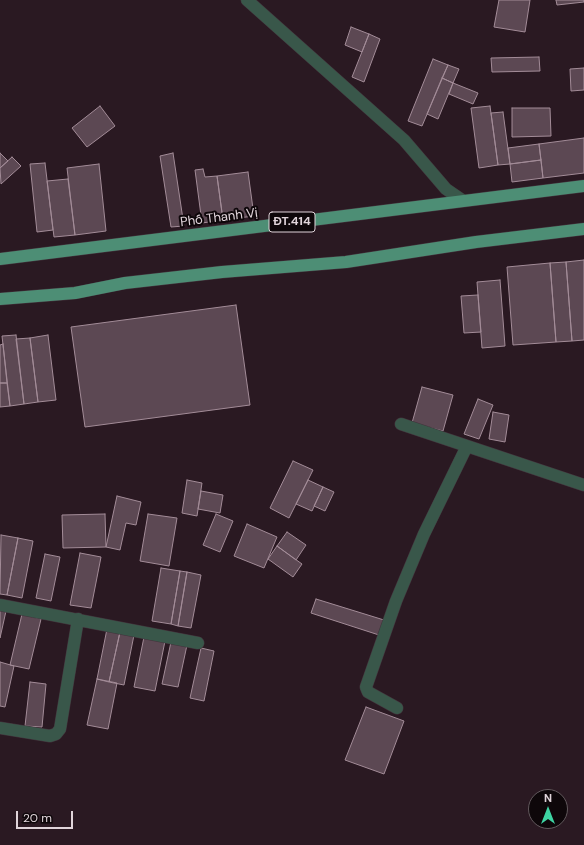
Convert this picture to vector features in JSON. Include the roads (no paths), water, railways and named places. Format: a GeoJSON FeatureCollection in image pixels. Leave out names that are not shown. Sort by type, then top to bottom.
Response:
{"type":"FeatureCollection","features":[{"type":"Feature","properties":{"kind":"main road","name":"Phố Thanh Vị"},"geometry":{"type":"LineString","coordinates":[[0,259],[462,200],[584,186]]}},
{"type":"Feature","properties":{"kind":"main road"},"geometry":{"type":"LineString","coordinates":[[0,299],[75,293],[125,284],[222,272],[346,262],[476,242],[584,229]]}},
{"type":"Feature","properties":{"kind":"street"},"geometry":{"type":"LineString","coordinates":[[247,0],[404,140],[446,189],[462,200]]}},
{"type":"Feature","properties":{"kind":"street"},"geometry":{"type":"LineString","coordinates":[[401,424],[584,485]]}},
{"type":"Feature","properties":{"kind":"street"},"geometry":{"type":"LineString","coordinates":[[397,708],[368,692],[366,687],[396,601],[424,534],[467,446]]}},
{"type":"Feature","properties":{"kind":"street"},"geometry":{"type":"LineString","coordinates":[[0,605],[198,643]]}},
{"type":"Feature","properties":{"kind":"street"},"geometry":{"type":"LineString","coordinates":[[0,728],[50,736],[56,734],[60,729],[78,619]]}}]}
